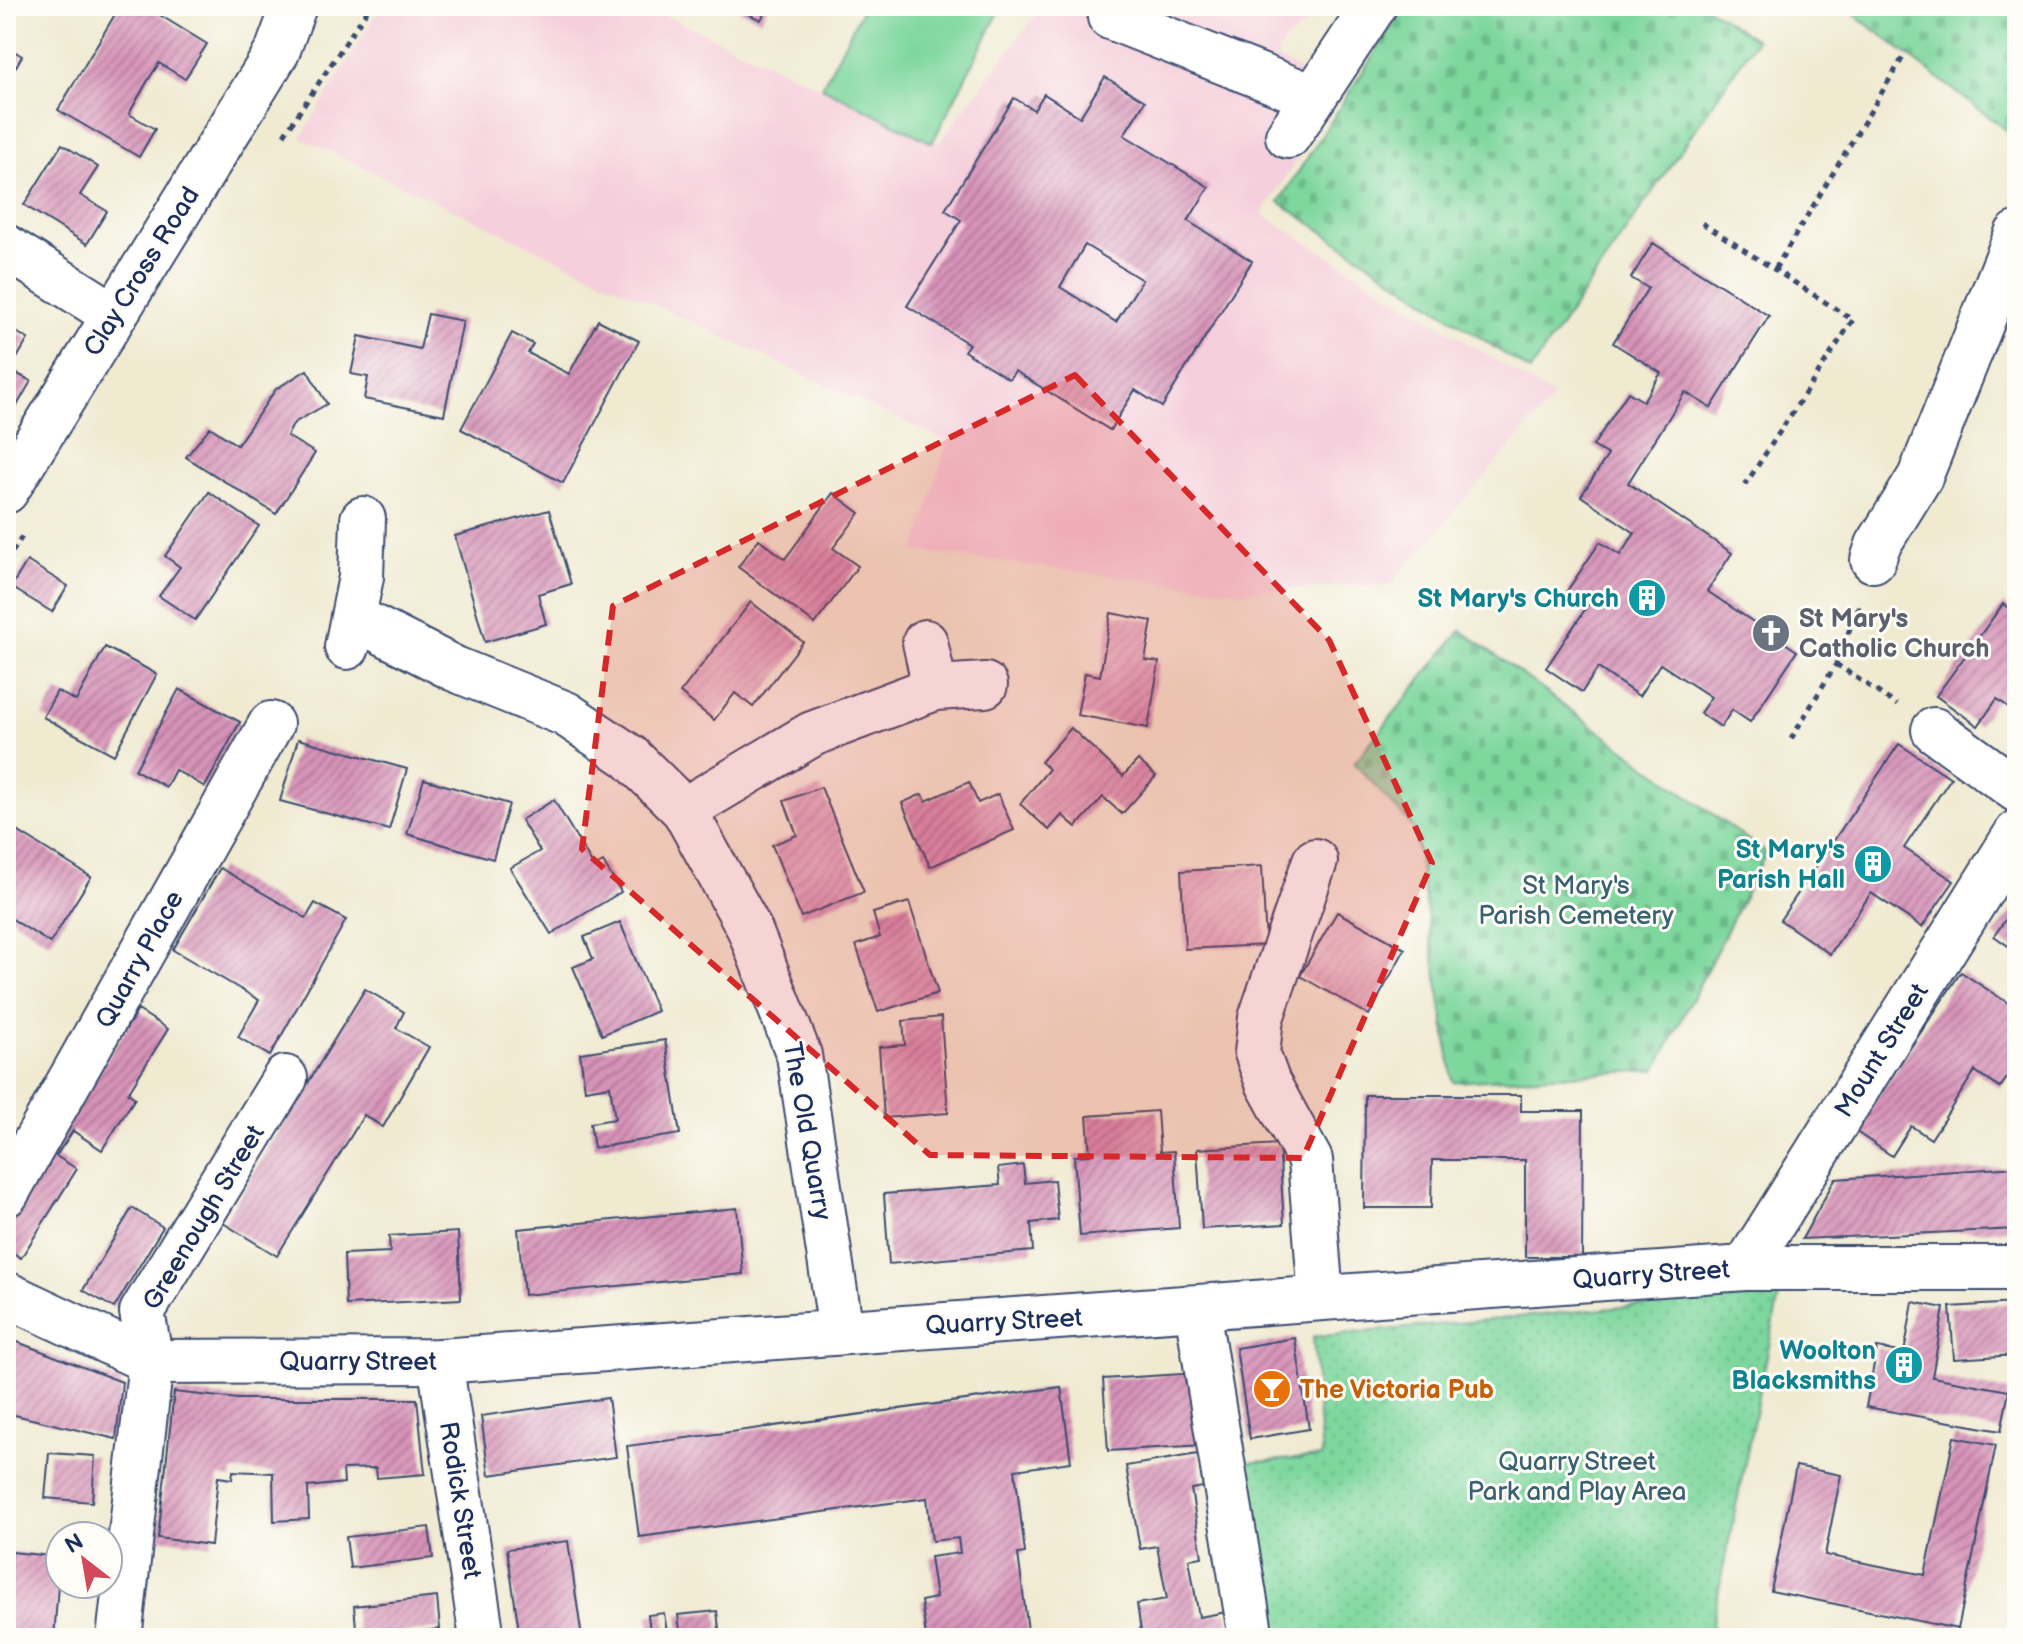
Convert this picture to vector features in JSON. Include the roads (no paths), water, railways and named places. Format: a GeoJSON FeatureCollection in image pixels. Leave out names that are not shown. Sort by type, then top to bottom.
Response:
{"type":"FeatureCollection","features":[{"type":"Feature","properties":{"kind":"street","name":"Clay Cross Road"},"geometry":{"type":"LineString","coordinates":[[6,491],[277,52],[294,6]]}},
{"type":"Feature","properties":{"kind":"street"},"geometry":{"type":"LineString","coordinates":[[1288,136],[1374,6]]}},
{"type":"Feature","properties":{"kind":"street"},"geometry":{"type":"LineString","coordinates":[[1110,17],[1313,97]]}},
{"type":"Feature","properties":{"kind":"street"},"geometry":{"type":"LineString","coordinates":[[1873,560],[1878,545],[1920,477],[2017,234]]}},
{"type":"Feature","properties":{"kind":"street"},"geometry":{"type":"LineString","coordinates":[[6,247],[114,315]]}},
{"type":"Feature","properties":{"kind":"street","name":"The Old Quarry"},"geometry":{"type":"LineString","coordinates":[[363,519],[351,633],[455,669],[566,714],[630,757],[684,810],[749,928],[799,1055],[841,1331]]}},
{"type":"Feature","properties":{"kind":"street"},"geometry":{"type":"LineString","coordinates":[[925,642],[935,688]]}},
{"type":"Feature","properties":{"kind":"street"},"geometry":{"type":"LineString","coordinates":[[684,810],[812,734],[935,688],[985,685]]}},
{"type":"Feature","properties":{"kind":"street","name":"Quarry Place"},"geometry":{"type":"LineString","coordinates":[[6,1194],[271,724]]}},
{"type":"Feature","properties":{"kind":"street"},"geometry":{"type":"LineString","coordinates":[[1934,730],[2017,790]]}},
{"type":"Feature","properties":{"kind":"street","name":"Mount Street"},"geometry":{"type":"LineString","coordinates":[[1745,1268],[2017,833]]}},
{"type":"Feature","properties":{"kind":"street"},"geometry":{"type":"LineString","coordinates":[[1315,861],[1261,1018],[1257,1053],[1268,1083],[1310,1160],[1321,1298]]}},
{"type":"Feature","properties":{"kind":"street","name":"Greenough Street"},"geometry":{"type":"LineString","coordinates":[[119,1638],[151,1362],[142,1312],[285,1078]]}},
{"type":"Feature","properties":{"kind":"street","name":"Quarry Street"},"geometry":{"type":"LineString","coordinates":[[6,1294],[151,1362],[440,1361],[1745,1268],[2017,1268]]}},
{"type":"Feature","properties":{"kind":"street"},"geometry":{"type":"LineString","coordinates":[[1197,1309],[1251,1638]]}},
{"type":"Feature","properties":{"kind":"street","name":"Rodick Street"},"geometry":{"type":"LineString","coordinates":[[440,1361],[482,1638]]}},
{"type":"Feature","properties":{"kind":"place","name":"St Mary's Church"},"geometry":{"type":"Point","coordinates":[1647,598]}},
{"type":"Feature","properties":{"kind":"place","name":"St Mary's Catholic Church"},"geometry":{"type":"Point","coordinates":[1771,633]}},
{"type":"Feature","properties":{"kind":"place","name":"St Mary's Parish Hall"},"geometry":{"type":"Point","coordinates":[1873,864]}},
{"type":"Feature","properties":{"kind":"place","name":"Woolton Blacksmiths"},"geometry":{"type":"Point","coordinates":[1904,1365]}},
{"type":"Feature","properties":{"kind":"place","name":"The Victoria Pub"},"geometry":{"type":"Point","coordinates":[1272,1389]}},
{"type":"Feature","properties":{"kind":"park label","name":"St Mary's Parish Cemetery"},"geometry":{"type":"Point","coordinates":[1576,900]}},
{"type":"Feature","properties":{"kind":"park label","name":"Quarry Street Park and Play Area"},"geometry":{"type":"Point","coordinates":[1577,1476]}}]}
